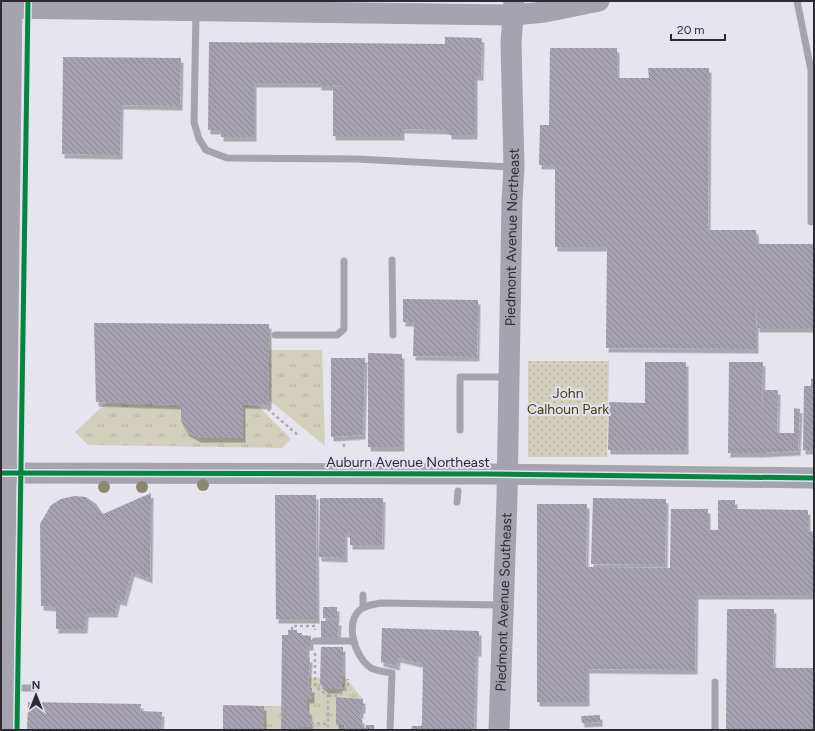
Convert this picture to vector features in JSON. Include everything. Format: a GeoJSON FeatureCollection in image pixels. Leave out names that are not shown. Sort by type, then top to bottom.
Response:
{"type":"FeatureCollection","features":[{"type":"Feature","properties":{"kind":"main road"},"geometry":{"type":"LineString","coordinates":[[2,730],[5,166],[9,53],[8,6],[196,11],[421,11],[514,8],[545,12],[599,1]]}},
{"type":"Feature","properties":{"kind":"main road","name":"Piedmont Avenue Northeast"},"geometry":{"type":"LineString","coordinates":[[508,475],[512,201],[514,167],[511,43],[514,8]]}},
{"type":"Feature","properties":{"kind":"main road","name":"Auburn Avenue Northeast"},"geometry":{"type":"LineString","coordinates":[[3,473],[814,478]]}},
{"type":"Feature","properties":{"kind":"main road","name":"Piedmont Avenue Southeast"},"geometry":{"type":"LineString","coordinates":[[499,730],[508,475]]}},
{"type":"Feature","properties":{"kind":"lane"},"geometry":{"type":"LineString","coordinates":[[797,1],[813,70],[811,222]]}},
{"type":"Feature","properties":{"kind":"lane"},"geometry":{"type":"LineString","coordinates":[[196,11],[194,122],[199,139],[206,150],[227,158],[356,159],[514,167]]}},
{"type":"Feature","properties":{"kind":"lane"},"geometry":{"type":"LineString","coordinates":[[392,260],[393,335]]}},
{"type":"Feature","properties":{"kind":"lane"},"geometry":{"type":"LineString","coordinates":[[275,335],[337,335],[344,329],[344,261]]}},
{"type":"Feature","properties":{"kind":"lane"},"geometry":{"type":"LineString","coordinates":[[460,430],[460,378],[509,377]]}},
{"type":"Feature","properties":{"kind":"lane"},"geometry":{"type":"LineString","coordinates":[[457,502],[458,491]]}},
{"type":"Feature","properties":{"kind":"lane"},"geometry":{"type":"LineString","coordinates":[[362,595],[362,608]]}},
{"type":"Feature","properties":{"kind":"lane"},"geometry":{"type":"LineString","coordinates":[[390,730],[392,673],[371,668],[362,659],[354,646],[352,633],[354,618],[362,608],[381,603],[503,605]]}},
{"type":"Feature","properties":{"kind":"lane"},"geometry":{"type":"LineString","coordinates":[[316,641],[354,641]]}},
{"type":"Feature","properties":{"kind":"lane"},"geometry":{"type":"LineString","coordinates":[[715,682],[715,730]]}},
{"type":"Feature","properties":{"kind":"lane"},"geometry":{"type":"LineString","coordinates":[[3,699],[37,688]]}},
{"type":"Feature","properties":{"kind":"path"},"geometry":{"type":"LineString","coordinates":[[263,405],[299,436]]}},
{"type":"Feature","properties":{"kind":"path"},"geometry":{"type":"LineString","coordinates":[[344,438],[344,447]]}},
{"type":"Feature","properties":{"kind":"path"},"geometry":{"type":"LineString","coordinates":[[316,678],[316,686],[328,696],[338,696],[345,691],[348,687],[348,679]]}},
{"type":"Feature","properties":{"kind":"path"},"geometry":{"type":"LineString","coordinates":[[320,690],[323,687]]}},
{"type":"Feature","properties":{"kind":"path"},"geometry":{"type":"LineString","coordinates":[[340,687],[345,691]]}},
{"type":"Feature","properties":{"kind":"path"},"geometry":{"type":"LineString","coordinates":[[328,696],[328,730]]}},
{"type":"Feature","properties":{"kind":"path"},"geometry":{"type":"LineString","coordinates":[[310,723],[328,724]]}},
{"type":"Feature","properties":{"kind":"green space"},"geometry":{"type":"Polygon","coordinates":[[[269,350],[322,350],[325,446],[269,400],[269,350]]]}},
{"type":"Feature","properties":{"kind":"green space","name":"John Calhoun Park"},"geometry":{"type":"Polygon","coordinates":[[[528,361],[609,361],[607,457],[528,457],[528,361]]]}},
{"type":"Feature","properties":{"kind":"green space"},"geometry":{"type":"Polygon","coordinates":[[[107,402],[181,405],[181,421],[187,432],[199,438],[243,438],[243,404],[257,405],[291,439],[282,448],[88,445],[75,432],[107,402]]]}},
{"type":"Feature","properties":{"kind":"green space"},"geometry":{"type":"Polygon","coordinates":[[[343,675],[363,699],[336,697],[336,724],[345,725],[344,730],[299,730],[299,727],[310,727],[307,699],[312,699],[312,689],[308,688],[308,678],[320,678],[320,684],[326,689],[338,689],[343,684],[343,675]]]}},
{"type":"Feature","properties":{"kind":"green space"},"geometry":{"type":"Polygon","coordinates":[[[264,706],[281,706],[281,730],[264,730],[264,706]]]}},
{"type":"Feature","properties":{"kind":"building"},"geometry":{"type":"Polygon","coordinates":[[[445,37],[482,38],[481,76],[475,76],[475,135],[449,135],[449,130],[402,129],[402,136],[333,136],[333,87],[345,86],[319,86],[319,83],[254,83],[254,137],[221,137],[221,130],[208,130],[209,42],[445,44],[445,37]]]}},
{"type":"Feature","properties":{"kind":"building"},"geometry":{"type":"Polygon","coordinates":[[[550,48],[617,48],[617,78],[649,78],[648,68],[709,68],[708,230],[756,230],[757,244],[814,244],[814,328],[757,328],[756,303],[756,349],[606,348],[607,247],[555,247],[555,165],[539,165],[540,125],[549,125],[550,48]]]}},
{"type":"Feature","properties":{"kind":"building"},"geometry":{"type":"Polygon","coordinates":[[[63,57],[181,58],[180,106],[121,105],[120,155],[62,154],[63,57]]]}},
{"type":"Feature","properties":{"kind":"building"},"geometry":{"type":"Polygon","coordinates":[[[403,299],[478,300],[477,357],[413,356],[414,322],[403,322],[403,299]]]}},
{"type":"Feature","properties":{"kind":"building"},"geometry":{"type":"Polygon","coordinates":[[[94,323],[269,324],[269,405],[243,404],[243,438],[199,438],[187,432],[181,421],[181,405],[96,402],[94,323]]]}},
{"type":"Feature","properties":{"kind":"building"},"geometry":{"type":"Polygon","coordinates":[[[368,353],[402,354],[402,447],[368,447],[368,353]]]}},
{"type":"Feature","properties":{"kind":"building"},"geometry":{"type":"Polygon","coordinates":[[[331,358],[365,358],[363,435],[331,437],[331,358]]]}},
{"type":"Feature","properties":{"kind":"building"},"geometry":{"type":"Polygon","coordinates":[[[645,362],[686,362],[686,450],[608,450],[609,402],[645,403],[645,362]]]}},
{"type":"Feature","properties":{"kind":"building"},"geometry":{"type":"Polygon","coordinates":[[[729,362],[763,362],[762,414],[763,390],[778,390],[777,433],[794,433],[794,408],[800,409],[798,451],[728,453],[729,362]]]}},
{"type":"Feature","properties":{"kind":"building"},"geometry":{"type":"Polygon","coordinates":[[[814,378],[814,450],[803,450],[804,386],[811,386],[811,379],[814,378]]]}},
{"type":"Feature","properties":{"kind":"building"},"geometry":{"type":"Polygon","coordinates":[[[151,493],[150,579],[132,572],[124,602],[118,600],[115,613],[86,613],[85,629],[56,629],[56,607],[41,606],[40,524],[51,505],[61,499],[74,496],[86,497],[96,504],[103,514],[151,493]]]}},
{"type":"Feature","properties":{"kind":"building"},"geometry":{"type":"Polygon","coordinates":[[[275,495],[316,495],[317,619],[276,619],[275,495]]]}},
{"type":"Feature","properties":{"kind":"building"},"geometry":{"type":"Polygon","coordinates":[[[320,498],[383,498],[382,545],[350,545],[350,533],[345,533],[345,558],[319,557],[320,498]]]}},
{"type":"Feature","properties":{"kind":"building"},"geometry":{"type":"Polygon","coordinates":[[[593,498],[666,499],[665,565],[591,564],[593,498]]]}},
{"type":"Feature","properties":{"kind":"building"},"geometry":{"type":"Polygon","coordinates":[[[718,500],[735,500],[735,509],[808,510],[808,531],[814,532],[814,595],[696,595],[695,670],[587,669],[587,702],[537,702],[537,504],[587,504],[586,567],[670,568],[671,509],[708,509],[708,530],[718,530],[718,500]]]}},
{"type":"Feature","properties":{"kind":"building"},"geometry":{"type":"Polygon","coordinates":[[[323,607],[337,607],[337,618],[323,618],[323,607]]]}},
{"type":"Feature","properties":{"kind":"building"},"geometry":{"type":"Polygon","coordinates":[[[727,609],[774,609],[773,668],[814,668],[814,730],[726,730],[727,609]]]}},
{"type":"Feature","properties":{"kind":"building"},"geometry":{"type":"Polygon","coordinates":[[[321,621],[339,621],[338,638],[321,638],[321,621]]]}},
{"type":"Feature","properties":{"kind":"building"},"geometry":{"type":"Polygon","coordinates":[[[382,628],[479,631],[479,652],[476,652],[474,730],[411,730],[412,726],[421,726],[422,723],[423,664],[398,658],[397,666],[381,662],[382,628]]]}},
{"type":"Feature","properties":{"kind":"building"},"geometry":{"type":"Polygon","coordinates":[[[288,630],[297,630],[297,633],[311,636],[311,646],[307,646],[307,658],[310,658],[308,688],[312,688],[312,699],[307,699],[307,710],[309,710],[311,727],[299,727],[299,730],[281,730],[282,635],[288,635],[288,630]]]}},
{"type":"Feature","properties":{"kind":"building"},"geometry":{"type":"Polygon","coordinates":[[[321,647],[343,647],[343,684],[338,689],[326,689],[320,684],[321,647]]]}},
{"type":"Feature","properties":{"kind":"building"},"geometry":{"type":"Polygon","coordinates":[[[336,697],[363,699],[363,709],[361,709],[361,714],[359,714],[359,719],[362,719],[363,728],[366,728],[366,725],[374,725],[374,730],[344,730],[345,725],[336,725],[336,697]]]}},
{"type":"Feature","properties":{"kind":"building"},"geometry":{"type":"Polygon","coordinates":[[[28,702],[141,704],[140,711],[162,712],[161,730],[27,730],[28,702]]]}},
{"type":"Feature","properties":{"kind":"building"},"geometry":{"type":"Polygon","coordinates":[[[223,705],[264,706],[264,730],[223,730],[223,705]]]}},
{"type":"Feature","properties":{"kind":"building"},"geometry":{"type":"Polygon","coordinates":[[[600,715],[600,722],[582,723],[581,716],[600,715]]]}},
{"type":"Feature","properties":{"kind":"tram line"},"geometry":{"type":"LineString","coordinates":[[1,466],[814,470]]}},
{"type":"Feature","properties":{"kind":"cycle path"},"geometry":{"type":"LineString","coordinates":[[17,730],[28,1]]}},
{"type":"Feature","properties":{"kind":"cycle path"},"geometry":{"type":"LineString","coordinates":[[1,473],[488,474],[814,478]]}}]}
